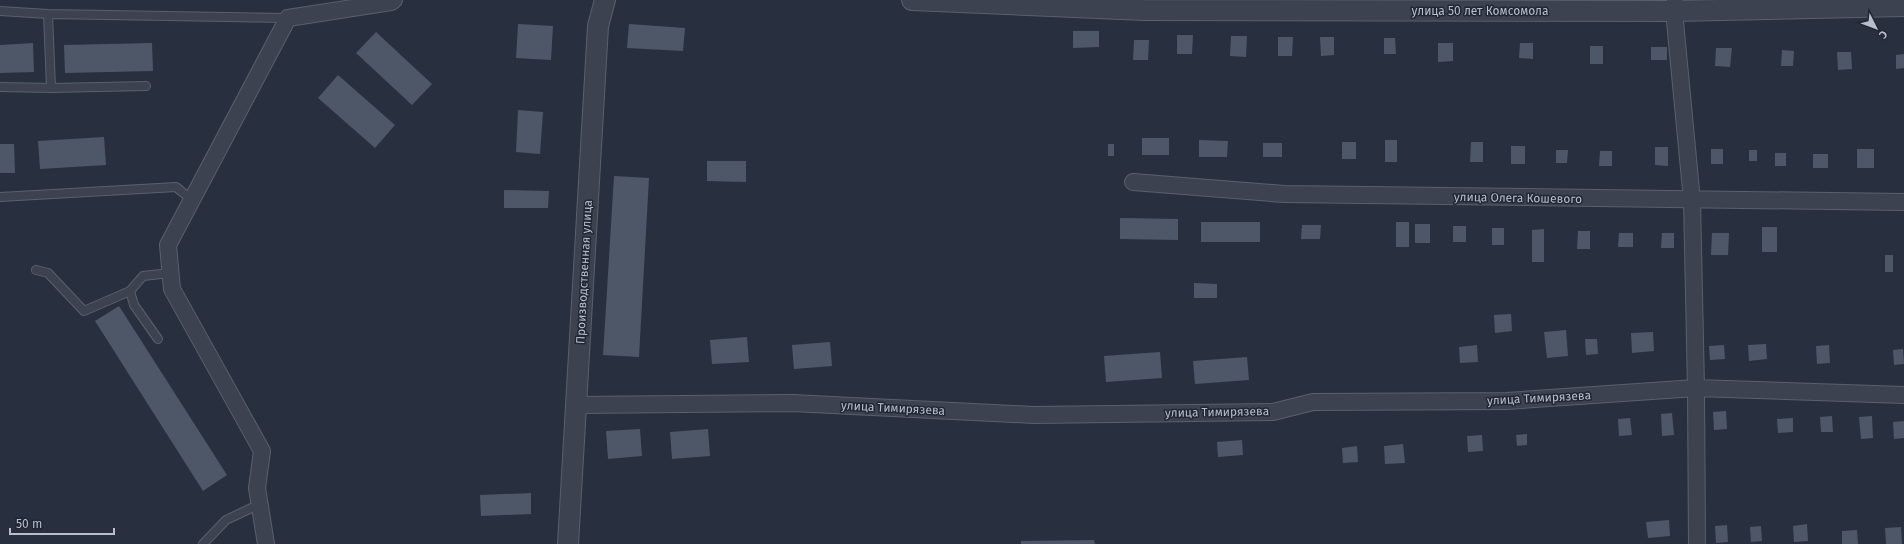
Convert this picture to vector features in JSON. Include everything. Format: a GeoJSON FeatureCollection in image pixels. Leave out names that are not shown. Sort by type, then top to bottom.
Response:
{"type":"FeatureCollection","features":[{"type":"Feature","properties":{"kind":"street"},"geometry":{"type":"LineString","coordinates":[[266,544],[257,488],[262,451],[172,289],[168,245],[288,18],[391,2],[394,0]]}},
{"type":"Feature","properties":{"kind":"street","name":"Производственная улица"},"geometry":{"type":"LineString","coordinates":[[568,544],[598,26],[605,0]]}},
{"type":"Feature","properties":{"kind":"street","name":"улица 50 лет Комсомола"},"geometry":{"type":"LineString","coordinates":[[912,0],[1145,5],[1904,6]]}},
{"type":"Feature","properties":{"kind":"street"},"geometry":{"type":"LineString","coordinates":[[1674,6],[1692,201],[1696,388],[1697,544]]}},
{"type":"Feature","properties":{"kind":"street","name":"улица Олега Кошевого"},"geometry":{"type":"LineString","coordinates":[[1133,182],[1284,194],[1692,201],[1904,202]]}},
{"type":"Feature","properties":{"kind":"street","name":"улица Тимирязева"},"geometry":{"type":"LineString","coordinates":[[576,405],[792,403],[1034,415],[1273,412],[1313,402],[1507,402],[1696,388],[1904,395]]}},
{"type":"Feature","properties":{"kind":"lane"},"geometry":{"type":"LineString","coordinates":[[0,11],[48,14],[288,18]]}},
{"type":"Feature","properties":{"kind":"lane"},"geometry":{"type":"LineString","coordinates":[[48,14],[51,88]]}},
{"type":"Feature","properties":{"kind":"lane"},"geometry":{"type":"LineString","coordinates":[[0,87],[51,88],[146,86]]}},
{"type":"Feature","properties":{"kind":"lane"},"geometry":{"type":"LineString","coordinates":[[0,197],[176,187],[192,200]]}},
{"type":"Feature","properties":{"kind":"lane"},"geometry":{"type":"LineString","coordinates":[[36,270],[48,273],[84,311],[130,291],[143,276],[170,273]]}},
{"type":"Feature","properties":{"kind":"lane"},"geometry":{"type":"LineString","coordinates":[[130,291],[134,306],[158,339]]}},
{"type":"Feature","properties":{"kind":"lane"},"geometry":{"type":"LineString","coordinates":[[203,544],[226,520],[260,504]]}},
{"type":"Feature","properties":{"kind":"building"},"geometry":{"type":"Polygon","coordinates":[[[518,24],[553,26],[551,60],[516,58],[518,24]]]}},
{"type":"Feature","properties":{"kind":"building"},"geometry":{"type":"Polygon","coordinates":[[[629,24],[685,28],[683,51],[627,48],[629,24]]]}},
{"type":"Feature","properties":{"kind":"building"},"geometry":{"type":"Polygon","coordinates":[[[1073,31],[1099,31],[1099,47],[1073,48],[1073,31]]]}},
{"type":"Feature","properties":{"kind":"building"},"geometry":{"type":"Polygon","coordinates":[[[376,32],[432,84],[412,105],[356,53],[376,32]]]}},
{"type":"Feature","properties":{"kind":"building"},"geometry":{"type":"Polygon","coordinates":[[[1177,35],[1193,35],[1192,54],[1177,54],[1177,35]]]}},
{"type":"Feature","properties":{"kind":"building"},"geometry":{"type":"Polygon","coordinates":[[[1231,36],[1247,36],[1246,57],[1230,56],[1231,36]]]}},
{"type":"Feature","properties":{"kind":"building"},"geometry":{"type":"Polygon","coordinates":[[[1278,37],[1293,37],[1292,56],[1278,56],[1278,37]]]}},
{"type":"Feature","properties":{"kind":"building"},"geometry":{"type":"Polygon","coordinates":[[[1320,37],[1334,37],[1334,55],[1321,56],[1320,37]]]}},
{"type":"Feature","properties":{"kind":"building"},"geometry":{"type":"Polygon","coordinates":[[[1384,38],[1395,38],[1396,54],[1384,54],[1384,38]]]}},
{"type":"Feature","properties":{"kind":"building"},"geometry":{"type":"Polygon","coordinates":[[[1134,40],[1149,40],[1148,60],[1133,60],[1134,40]]]}},
{"type":"Feature","properties":{"kind":"building"},"geometry":{"type":"Polygon","coordinates":[[[33,43],[34,72],[0,73],[0,45],[33,43]]]}},
{"type":"Feature","properties":{"kind":"building"},"geometry":{"type":"Polygon","coordinates":[[[152,43],[153,71],[65,73],[64,45],[152,43]]]}},
{"type":"Feature","properties":{"kind":"building"},"geometry":{"type":"Polygon","coordinates":[[[1438,43],[1453,43],[1453,61],[1438,62],[1438,43]]]}},
{"type":"Feature","properties":{"kind":"building"},"geometry":{"type":"Polygon","coordinates":[[[1520,43],[1533,43],[1533,59],[1519,58],[1520,43]]]}},
{"type":"Feature","properties":{"kind":"building"},"geometry":{"type":"Polygon","coordinates":[[[1590,46],[1603,46],[1603,64],[1590,64],[1590,46]]]}},
{"type":"Feature","properties":{"kind":"building"},"geometry":{"type":"Polygon","coordinates":[[[1651,47],[1667,47],[1667,60],[1651,60],[1651,47]]]}},
{"type":"Feature","properties":{"kind":"building"},"geometry":{"type":"Polygon","coordinates":[[[1716,48],[1732,48],[1730,67],[1715,66],[1716,48]]]}},
{"type":"Feature","properties":{"kind":"building"},"geometry":{"type":"Polygon","coordinates":[[[1782,50],[1794,51],[1793,66],[1781,66],[1782,50]]]}},
{"type":"Feature","properties":{"kind":"building"},"geometry":{"type":"Polygon","coordinates":[[[1837,52],[1851,52],[1852,69],[1838,70],[1837,52]]]}},
{"type":"Feature","properties":{"kind":"building"},"geometry":{"type":"Polygon","coordinates":[[[1904,54],[1904,68],[1896,69],[1896,55],[1904,54]]]}},
{"type":"Feature","properties":{"kind":"building"},"geometry":{"type":"Polygon","coordinates":[[[338,75],[395,125],[375,148],[318,98],[338,75]]]}},
{"type":"Feature","properties":{"kind":"building"},"geometry":{"type":"Polygon","coordinates":[[[518,110],[543,112],[540,154],[516,152],[518,110]]]}},
{"type":"Feature","properties":{"kind":"building"},"geometry":{"type":"Polygon","coordinates":[[[104,137],[106,165],[40,169],[38,141],[104,137]]]}},
{"type":"Feature","properties":{"kind":"building"},"geometry":{"type":"Polygon","coordinates":[[[1142,138],[1169,138],[1169,155],[1142,155],[1142,138]]]}},
{"type":"Feature","properties":{"kind":"building"},"geometry":{"type":"Polygon","coordinates":[[[1199,140],[1228,141],[1227,157],[1199,157],[1199,140]]]}},
{"type":"Feature","properties":{"kind":"building"},"geometry":{"type":"Polygon","coordinates":[[[1385,140],[1397,140],[1397,162],[1385,162],[1385,140]]]}},
{"type":"Feature","properties":{"kind":"building"},"geometry":{"type":"Polygon","coordinates":[[[1342,142],[1356,142],[1356,159],[1342,159],[1342,142]]]}},
{"type":"Feature","properties":{"kind":"building"},"geometry":{"type":"Polygon","coordinates":[[[1471,142],[1483,142],[1483,162],[1470,162],[1471,142]]]}},
{"type":"Feature","properties":{"kind":"building"},"geometry":{"type":"Polygon","coordinates":[[[1263,143],[1282,143],[1282,157],[1263,157],[1263,143]]]}},
{"type":"Feature","properties":{"kind":"building"},"geometry":{"type":"Polygon","coordinates":[[[0,144],[14,144],[15,173],[0,173],[0,144]]]}},
{"type":"Feature","properties":{"kind":"building"},"geometry":{"type":"Polygon","coordinates":[[[1108,144],[1114,144],[1114,156],[1108,156],[1108,144]]]}},
{"type":"Feature","properties":{"kind":"building"},"geometry":{"type":"Polygon","coordinates":[[[1511,146],[1525,146],[1525,164],[1511,164],[1511,146]]]}},
{"type":"Feature","properties":{"kind":"building"},"geometry":{"type":"Polygon","coordinates":[[[1655,147],[1668,147],[1668,166],[1655,165],[1655,147]]]}},
{"type":"Feature","properties":{"kind":"building"},"geometry":{"type":"Polygon","coordinates":[[[1711,149],[1723,149],[1723,164],[1711,164],[1711,149]]]}},
{"type":"Feature","properties":{"kind":"building"},"geometry":{"type":"Polygon","coordinates":[[[1857,149],[1874,149],[1874,168],[1857,168],[1857,149]]]}},
{"type":"Feature","properties":{"kind":"building"},"geometry":{"type":"Polygon","coordinates":[[[1556,150],[1568,150],[1567,163],[1556,163],[1556,150]]]}},
{"type":"Feature","properties":{"kind":"building"},"geometry":{"type":"Polygon","coordinates":[[[1749,150],[1757,150],[1757,161],[1749,161],[1749,150]]]}},
{"type":"Feature","properties":{"kind":"building"},"geometry":{"type":"Polygon","coordinates":[[[1600,151],[1612,151],[1612,166],[1599,166],[1600,151]]]}},
{"type":"Feature","properties":{"kind":"building"},"geometry":{"type":"Polygon","coordinates":[[[1775,153],[1786,153],[1786,166],[1775,166],[1775,153]]]}},
{"type":"Feature","properties":{"kind":"building"},"geometry":{"type":"Polygon","coordinates":[[[1813,154],[1828,154],[1828,168],[1813,168],[1813,154]]]}},
{"type":"Feature","properties":{"kind":"building"},"geometry":{"type":"Polygon","coordinates":[[[707,161],[746,161],[746,182],[707,181],[707,161]]]}},
{"type":"Feature","properties":{"kind":"building"},"geometry":{"type":"Polygon","coordinates":[[[614,176],[649,178],[639,357],[603,355],[614,176]]]}},
{"type":"Feature","properties":{"kind":"building"},"geometry":{"type":"Polygon","coordinates":[[[504,190],[549,191],[548,208],[504,208],[504,190]]]}},
{"type":"Feature","properties":{"kind":"building"},"geometry":{"type":"Polygon","coordinates":[[[1120,218],[1178,219],[1178,240],[1120,239],[1120,218]]]}},
{"type":"Feature","properties":{"kind":"building"},"geometry":{"type":"Polygon","coordinates":[[[1201,222],[1260,222],[1260,242],[1201,242],[1201,222]]]}},
{"type":"Feature","properties":{"kind":"building"},"geometry":{"type":"Polygon","coordinates":[[[1396,222],[1409,222],[1409,247],[1396,247],[1396,222]]]}},
{"type":"Feature","properties":{"kind":"building"},"geometry":{"type":"Polygon","coordinates":[[[1415,224],[1430,224],[1430,243],[1415,243],[1415,224]]]}},
{"type":"Feature","properties":{"kind":"building"},"geometry":{"type":"Polygon","coordinates":[[[1302,225],[1321,225],[1320,239],[1301,239],[1302,225]]]}},
{"type":"Feature","properties":{"kind":"building"},"geometry":{"type":"Polygon","coordinates":[[[1453,226],[1466,226],[1466,242],[1453,242],[1453,226]]]}},
{"type":"Feature","properties":{"kind":"building"},"geometry":{"type":"Polygon","coordinates":[[[1762,227],[1777,227],[1777,252],[1762,252],[1762,227]]]}},
{"type":"Feature","properties":{"kind":"building"},"geometry":{"type":"Polygon","coordinates":[[[1492,228],[1504,228],[1504,245],[1492,245],[1492,228]]]}},
{"type":"Feature","properties":{"kind":"building"},"geometry":{"type":"Polygon","coordinates":[[[1544,229],[1544,262],[1532,262],[1532,230],[1544,229]]]}},
{"type":"Feature","properties":{"kind":"building"},"geometry":{"type":"Polygon","coordinates":[[[1578,231],[1590,231],[1590,249],[1577,249],[1578,231]]]}},
{"type":"Feature","properties":{"kind":"building"},"geometry":{"type":"Polygon","coordinates":[[[1619,233],[1633,233],[1633,247],[1618,247],[1619,233]]]}},
{"type":"Feature","properties":{"kind":"building"},"geometry":{"type":"Polygon","coordinates":[[[1662,233],[1674,233],[1674,248],[1661,248],[1662,233]]]}},
{"type":"Feature","properties":{"kind":"building"},"geometry":{"type":"Polygon","coordinates":[[[1712,233],[1729,233],[1728,255],[1711,255],[1712,233]]]}},
{"type":"Feature","properties":{"kind":"building"},"geometry":{"type":"Polygon","coordinates":[[[1885,255],[1893,255],[1893,272],[1885,272],[1885,255]]]}},
{"type":"Feature","properties":{"kind":"building"},"geometry":{"type":"Polygon","coordinates":[[[1194,283],[1217,284],[1217,298],[1194,298],[1194,283]]]}},
{"type":"Feature","properties":{"kind":"building"},"geometry":{"type":"Polygon","coordinates":[[[119,306],[227,475],[203,491],[95,321],[119,306]]]}},
{"type":"Feature","properties":{"kind":"building"},"geometry":{"type":"Polygon","coordinates":[[[1511,314],[1512,331],[1495,333],[1494,315],[1511,314]]]}},
{"type":"Feature","properties":{"kind":"building"},"geometry":{"type":"Polygon","coordinates":[[[1566,330],[1568,356],[1547,358],[1544,332],[1566,330]]]}},
{"type":"Feature","properties":{"kind":"building"},"geometry":{"type":"Polygon","coordinates":[[[1653,332],[1654,351],[1632,353],[1631,333],[1653,332]]]}},
{"type":"Feature","properties":{"kind":"building"},"geometry":{"type":"Polygon","coordinates":[[[747,337],[749,362],[712,364],[710,340],[747,337]]]}},
{"type":"Feature","properties":{"kind":"building"},"geometry":{"type":"Polygon","coordinates":[[[1585,339],[1597,339],[1598,354],[1586,355],[1585,339]]]}},
{"type":"Feature","properties":{"kind":"building"},"geometry":{"type":"Polygon","coordinates":[[[830,342],[832,366],[794,369],[792,345],[830,342]]]}},
{"type":"Feature","properties":{"kind":"building"},"geometry":{"type":"Polygon","coordinates":[[[1766,344],[1767,359],[1749,361],[1748,345],[1766,344]]]}},
{"type":"Feature","properties":{"kind":"building"},"geometry":{"type":"Polygon","coordinates":[[[1477,345],[1478,362],[1460,363],[1459,347],[1477,345]]]}},
{"type":"Feature","properties":{"kind":"building"},"geometry":{"type":"Polygon","coordinates":[[[1724,345],[1725,359],[1710,360],[1709,346],[1724,345]]]}},
{"type":"Feature","properties":{"kind":"building"},"geometry":{"type":"Polygon","coordinates":[[[1829,345],[1830,363],[1817,364],[1816,346],[1829,345]]]}},
{"type":"Feature","properties":{"kind":"building"},"geometry":{"type":"Polygon","coordinates":[[[1903,349],[1904,364],[1894,365],[1893,350],[1903,349]]]}},
{"type":"Feature","properties":{"kind":"building"},"geometry":{"type":"Polygon","coordinates":[[[1160,352],[1162,378],[1106,382],[1104,356],[1160,352]]]}},
{"type":"Feature","properties":{"kind":"building"},"geometry":{"type":"Polygon","coordinates":[[[1247,357],[1249,380],[1195,384],[1193,361],[1247,357]]]}},
{"type":"Feature","properties":{"kind":"building"},"geometry":{"type":"Polygon","coordinates":[[[1726,411],[1727,429],[1714,430],[1713,412],[1726,411]]]}},
{"type":"Feature","properties":{"kind":"building"},"geometry":{"type":"Polygon","coordinates":[[[1672,413],[1674,435],[1662,436],[1661,414],[1672,413]]]}},
{"type":"Feature","properties":{"kind":"building"},"geometry":{"type":"Polygon","coordinates":[[[1832,416],[1833,432],[1821,432],[1820,417],[1832,416]]]}},
{"type":"Feature","properties":{"kind":"building"},"geometry":{"type":"Polygon","coordinates":[[[1872,416],[1873,438],[1861,439],[1859,417],[1872,416]]]}},
{"type":"Feature","properties":{"kind":"building"},"geometry":{"type":"Polygon","coordinates":[[[1630,418],[1632,435],[1619,436],[1618,419],[1630,418]]]}},
{"type":"Feature","properties":{"kind":"building"},"geometry":{"type":"Polygon","coordinates":[[[1793,418],[1793,432],[1778,433],[1777,419],[1793,418]]]}},
{"type":"Feature","properties":{"kind":"building"},"geometry":{"type":"Polygon","coordinates":[[[1904,421],[1904,438],[1894,439],[1893,422],[1904,421]]]}},
{"type":"Feature","properties":{"kind":"building"},"geometry":{"type":"Polygon","coordinates":[[[640,429],[642,456],[608,459],[606,431],[640,429]]]}},
{"type":"Feature","properties":{"kind":"building"},"geometry":{"type":"Polygon","coordinates":[[[708,429],[710,456],[672,459],[670,432],[708,429]]]}},
{"type":"Feature","properties":{"kind":"building"},"geometry":{"type":"Polygon","coordinates":[[[1527,434],[1527,445],[1517,446],[1516,435],[1527,434]]]}},
{"type":"Feature","properties":{"kind":"building"},"geometry":{"type":"Polygon","coordinates":[[[1482,435],[1483,451],[1468,452],[1467,436],[1482,435]]]}},
{"type":"Feature","properties":{"kind":"building"},"geometry":{"type":"Polygon","coordinates":[[[1242,440],[1243,455],[1218,457],[1217,442],[1242,440]]]}},
{"type":"Feature","properties":{"kind":"building"},"geometry":{"type":"Polygon","coordinates":[[[1403,444],[1405,463],[1385,464],[1384,446],[1403,444]]]}},
{"type":"Feature","properties":{"kind":"building"},"geometry":{"type":"Polygon","coordinates":[[[1357,446],[1358,462],[1343,463],[1342,448],[1357,446]]]}},
{"type":"Feature","properties":{"kind":"building"},"geometry":{"type":"Polygon","coordinates":[[[531,493],[531,514],[481,516],[480,495],[531,493]]]}},
{"type":"Feature","properties":{"kind":"building"},"geometry":{"type":"Polygon","coordinates":[[[1669,520],[1670,536],[1648,538],[1646,522],[1669,520]]]}},
{"type":"Feature","properties":{"kind":"building"},"geometry":{"type":"Polygon","coordinates":[[[1807,524],[1808,541],[1794,542],[1793,526],[1807,524]]]}},
{"type":"Feature","properties":{"kind":"building"},"geometry":{"type":"Polygon","coordinates":[[[1727,525],[1728,542],[1716,543],[1715,526],[1727,525]]]}},
{"type":"Feature","properties":{"kind":"building"},"geometry":{"type":"Polygon","coordinates":[[[1761,526],[1762,541],[1751,542],[1750,527],[1761,526]]]}},
{"type":"Feature","properties":{"kind":"building"},"geometry":{"type":"Polygon","coordinates":[[[1901,527],[1902,544],[1886,544],[1885,528],[1901,527]]]}},
{"type":"Feature","properties":{"kind":"building"},"geometry":{"type":"Polygon","coordinates":[[[1857,530],[1858,544],[1842,544],[1842,531],[1857,530]]]}},
{"type":"Feature","properties":{"kind":"building"},"geometry":{"type":"Polygon","coordinates":[[[1094,540],[1095,544],[1021,544],[1021,541],[1094,540]]]}}]}
